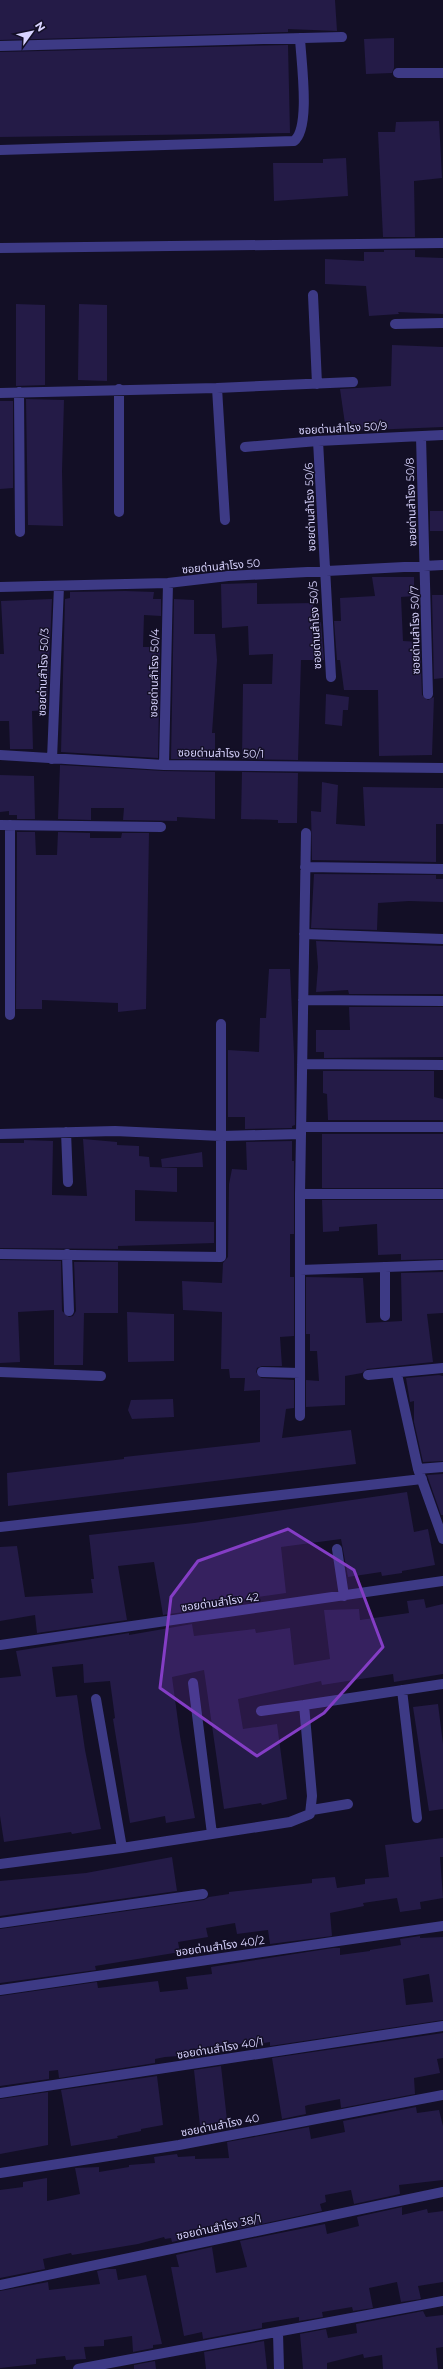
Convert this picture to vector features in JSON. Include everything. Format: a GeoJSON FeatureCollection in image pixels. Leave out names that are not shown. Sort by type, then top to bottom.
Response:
{"type":"FeatureCollection","features":[{"type":"Feature","properties":{"kind":"street"},"geometry":{"type":"LineString","coordinates":[[0,46],[342,37]]}},
{"type":"Feature","properties":{"kind":"street"},"geometry":{"type":"LineString","coordinates":[[0,150],[294,141],[302,131],[304,114],[300,38]]}},
{"type":"Feature","properties":{"kind":"street"},"geometry":{"type":"LineString","coordinates":[[398,73],[443,73]]}},
{"type":"Feature","properties":{"kind":"street"},"geometry":{"type":"LineString","coordinates":[[0,248],[443,243]]}},
{"type":"Feature","properties":{"kind":"street"},"geometry":{"type":"LineString","coordinates":[[313,295],[318,384]]}},
{"type":"Feature","properties":{"kind":"street"},"geometry":{"type":"LineString","coordinates":[[395,324],[443,323]]}},
{"type":"Feature","properties":{"kind":"street"},"geometry":{"type":"LineString","coordinates":[[0,392],[119,388],[218,388],[352,382]]}},
{"type":"Feature","properties":{"kind":"street"},"geometry":{"type":"LineString","coordinates":[[119,388],[119,512]]}},
{"type":"Feature","properties":{"kind":"street"},"geometry":{"type":"LineString","coordinates":[[218,388],[225,520]]}},
{"type":"Feature","properties":{"kind":"street"},"geometry":{"type":"LineString","coordinates":[[19,392],[20,532]]}},
{"type":"Feature","properties":{"kind":"street","name":"ซอยด่านสำโรง 50/9"},"geometry":{"type":"LineString","coordinates":[[245,447],[318,441],[443,436]]}},
{"type":"Feature","properties":{"kind":"street","name":"ซอยด่านสำโรง 50/8"},"geometry":{"type":"LineString","coordinates":[[421,437],[425,566]]}},
{"type":"Feature","properties":{"kind":"street","name":"ซอยด่านสำโรง 50/6"},"geometry":{"type":"LineString","coordinates":[[318,441],[324,572]]}},
{"type":"Feature","properties":{"kind":"street","name":"ซอยด่านสำโรง 50"},"geometry":{"type":"LineString","coordinates":[[0,587],[168,583],[228,576],[443,565]]}},
{"type":"Feature","properties":{"kind":"street","name":"ซอยด่านสำโรง 50/7"},"geometry":{"type":"LineString","coordinates":[[425,566],[428,694]]}},
{"type":"Feature","properties":{"kind":"street","name":"ซอยด่านสำโรง 50/5"},"geometry":{"type":"LineString","coordinates":[[324,572],[331,677]]}},
{"type":"Feature","properties":{"kind":"street","name":"ซอยด่านสำโรง 50/4"},"geometry":{"type":"LineString","coordinates":[[164,764],[168,583]]}},
{"type":"Feature","properties":{"kind":"street","name":"ซอยด่านสำโรง 50/3"},"geometry":{"type":"LineString","coordinates":[[52,759],[59,586]]}},
{"type":"Feature","properties":{"kind":"street","name":"ซอยด่านสำโรง 50/1"},"geometry":{"type":"LineString","coordinates":[[0,755],[164,764],[443,768]]}},
{"type":"Feature","properties":{"kind":"street"},"geometry":{"type":"LineString","coordinates":[[10,1015],[5,825],[161,827]]}},
{"type":"Feature","properties":{"kind":"street"},"geometry":{"type":"LineString","coordinates":[[300,1416],[300,1194],[306,833]]}},
{"type":"Feature","properties":{"kind":"street"},"geometry":{"type":"LineString","coordinates":[[305,867],[443,869]]}},
{"type":"Feature","properties":{"kind":"street"},"geometry":{"type":"LineString","coordinates":[[304,934],[443,938]]}},
{"type":"Feature","properties":{"kind":"street"},"geometry":{"type":"LineString","coordinates":[[303,1000],[443,1002]]}},
{"type":"Feature","properties":{"kind":"street"},"geometry":{"type":"LineString","coordinates":[[0,1254],[221,1257],[221,1024]]}},
{"type":"Feature","properties":{"kind":"street"},"geometry":{"type":"LineString","coordinates":[[302,1064],[443,1065]]}},
{"type":"Feature","properties":{"kind":"street"},"geometry":{"type":"LineString","coordinates":[[0,1134],[115,1131],[221,1136],[301,1130],[443,1128]]}},
{"type":"Feature","properties":{"kind":"street"},"geometry":{"type":"LineString","coordinates":[[66,1132],[68,1182]]}},
{"type":"Feature","properties":{"kind":"street"},"geometry":{"type":"LineString","coordinates":[[300,1194],[443,1194]]}},
{"type":"Feature","properties":{"kind":"street"},"geometry":{"type":"LineString","coordinates":[[67,1254],[70,1311]]}},
{"type":"Feature","properties":{"kind":"street"},"geometry":{"type":"LineString","coordinates":[[300,1270],[443,1265]]}},
{"type":"Feature","properties":{"kind":"street"},"geometry":{"type":"LineString","coordinates":[[385,1267],[385,1316]]}},
{"type":"Feature","properties":{"kind":"street"},"geometry":{"type":"LineString","coordinates":[[368,1375],[397,1374],[443,1368]]}},
{"type":"Feature","properties":{"kind":"street"},"geometry":{"type":"LineString","coordinates":[[0,1372],[101,1376]]}},
{"type":"Feature","properties":{"kind":"street"},"geometry":{"type":"LineString","coordinates":[[262,1372],[300,1373]]}},
{"type":"Feature","properties":{"kind":"street"},"geometry":{"type":"LineString","coordinates":[[397,1374],[420,1474],[443,1539]]}},
{"type":"Feature","properties":{"kind":"street"},"geometry":{"type":"LineString","coordinates":[[0,1528],[420,1474],[443,1467]]}},
{"type":"Feature","properties":{"kind":"street"},"geometry":{"type":"LineString","coordinates":[[337,1549],[344,1596]]}},
{"type":"Feature","properties":{"kind":"street","name":"ซอยด่านสำโรง 42"},"geometry":{"type":"LineString","coordinates":[[0,1645],[443,1581]]}},
{"type":"Feature","properties":{"kind":"street"},"geometry":{"type":"LineString","coordinates":[[193,1683],[212,1834]]}},
{"type":"Feature","properties":{"kind":"street"},"geometry":{"type":"LineString","coordinates":[[261,1711],[443,1684]]}},
{"type":"Feature","properties":{"kind":"street"},"geometry":{"type":"LineString","coordinates":[[402,1690],[417,1818]]}},
{"type":"Feature","properties":{"kind":"street"},"geometry":{"type":"LineString","coordinates":[[96,1699],[122,1848]]}},
{"type":"Feature","properties":{"kind":"street"},"geometry":{"type":"LineString","coordinates":[[0,1864],[122,1848],[303,1819],[310,1814],[312,1810],[304,1705]]}},
{"type":"Feature","properties":{"kind":"street"},"geometry":{"type":"LineString","coordinates":[[312,1810],[348,1804]]}},
{"type":"Feature","properties":{"kind":"street"},"geometry":{"type":"LineString","coordinates":[[0,1924],[203,1894]]}},
{"type":"Feature","properties":{"kind":"street","name":"ซอยด่านสำโรง 40/2"},"geometry":{"type":"LineString","coordinates":[[0,1990],[443,1926]]}},
{"type":"Feature","properties":{"kind":"street","name":"ซอยด่านสำโรง 40/1"},"geometry":{"type":"LineString","coordinates":[[0,2093],[443,2026]]}},
{"type":"Feature","properties":{"kind":"street","name":"ซอยด่านสำโรง 40"},"geometry":{"type":"LineString","coordinates":[[0,2173],[179,2145],[443,2095]]}},
{"type":"Feature","properties":{"kind":"street","name":"ซอยด่านสำโรง 38/1"},"geometry":{"type":"LineString","coordinates":[[0,2285],[443,2192]]}},
{"type":"Feature","properties":{"kind":"street"},"geometry":{"type":"LineString","coordinates":[[78,2369],[278,2333],[443,2301]]}},
{"type":"Feature","properties":{"kind":"street"},"geometry":{"type":"LineString","coordinates":[[278,2333],[279,2369]]}},
{"type":"Feature","properties":{"kind":"highlighted area"},"geometry":{"type":"Polygon","coordinates":[[[288,1529],[354,1570],[383,1647],[324,1713],[257,1756],[160,1688],[171,1597],[198,1561],[288,1529]]]}},
{"type":"Feature","properties":{"kind":"building"},"geometry":{"type":"Polygon","coordinates":[[[0,0],[335,0],[337,31],[288,29],[288,32],[0,40],[0,0]]]}},
{"type":"Feature","properties":{"kind":"building"},"geometry":{"type":"Polygon","coordinates":[[[394,38],[394,68],[392,73],[366,74],[364,39],[394,38]]]}},
{"type":"Feature","properties":{"kind":"building"},"geometry":{"type":"Polygon","coordinates":[[[288,45],[290,133],[0,137],[0,52],[288,45]]]}},
{"type":"Feature","properties":{"kind":"building"},"geometry":{"type":"Polygon","coordinates":[[[439,121],[442,178],[414,181],[415,237],[383,237],[378,132],[395,132],[396,122],[439,121]]]}},
{"type":"Feature","properties":{"kind":"building"},"geometry":{"type":"Polygon","coordinates":[[[346,158],[348,196],[274,201],[273,163],[323,163],[323,159],[346,158]]]}},
{"type":"Feature","properties":{"kind":"building"},"geometry":{"type":"Polygon","coordinates":[[[384,250],[415,250],[415,257],[443,258],[443,314],[398,312],[399,314],[369,316],[366,286],[325,284],[325,259],[364,261],[364,252],[384,252],[384,250]]]}},
{"type":"Feature","properties":{"kind":"building"},"geometry":{"type":"Polygon","coordinates":[[[16,304],[45,305],[45,385],[16,386],[16,304]]]}},
{"type":"Feature","properties":{"kind":"building"},"geometry":{"type":"Polygon","coordinates":[[[79,304],[107,305],[107,381],[78,380],[79,304]]]}},
{"type":"Feature","properties":{"kind":"building"},"geometry":{"type":"Polygon","coordinates":[[[392,345],[443,347],[443,427],[346,431],[340,389],[391,386],[392,345]]]}},
{"type":"Feature","properties":{"kind":"building"},"geometry":{"type":"Polygon","coordinates":[[[26,399],[64,400],[62,471],[63,526],[28,525],[26,399]]]}},
{"type":"Feature","properties":{"kind":"building"},"geometry":{"type":"Polygon","coordinates":[[[0,401],[13,401],[13,488],[0,489],[0,401]]]}},
{"type":"Feature","properties":{"kind":"building"},"geometry":{"type":"Polygon","coordinates":[[[430,511],[443,511],[443,531],[430,531],[430,511]]]}},
{"type":"Feature","properties":{"kind":"building"},"geometry":{"type":"Polygon","coordinates":[[[372,577],[414,577],[414,596],[401,597],[403,641],[420,642],[422,695],[428,700],[434,697],[432,755],[379,756],[378,690],[344,690],[340,660],[337,660],[334,621],[341,621],[340,598],[375,596],[372,577]]]}},
{"type":"Feature","properties":{"kind":"building"},"geometry":{"type":"Polygon","coordinates":[[[257,583],[257,604],[313,603],[314,622],[321,622],[324,660],[301,660],[298,760],[242,759],[243,684],[272,684],[273,654],[249,655],[248,626],[222,628],[221,584],[257,583]]]}},
{"type":"Feature","properties":{"kind":"building"},"geometry":{"type":"Polygon","coordinates":[[[70,592],[154,592],[153,599],[161,599],[161,616],[144,615],[143,647],[160,647],[158,758],[61,752],[65,599],[70,598],[70,592]]]}},
{"type":"Feature","properties":{"kind":"building"},"geometry":{"type":"Polygon","coordinates":[[[432,595],[443,595],[443,678],[434,679],[434,681],[432,595]]]}},
{"type":"Feature","properties":{"kind":"building"},"geometry":{"type":"Polygon","coordinates":[[[52,599],[47,710],[32,711],[33,749],[10,749],[9,721],[0,721],[0,654],[4,654],[1,601],[52,599]]]}},
{"type":"Feature","properties":{"kind":"building"},"geometry":{"type":"Polygon","coordinates":[[[174,599],[194,600],[194,634],[215,634],[217,660],[212,733],[215,733],[215,759],[171,759],[174,599]]]}},
{"type":"Feature","properties":{"kind":"building"},"geometry":{"type":"Polygon","coordinates":[[[326,694],[349,697],[348,710],[343,710],[342,726],[325,724],[326,694]]]}},
{"type":"Feature","properties":{"kind":"building"},"geometry":{"type":"Polygon","coordinates":[[[60,765],[164,771],[215,772],[215,819],[177,817],[177,821],[123,820],[124,808],[91,808],[91,820],[58,819],[60,765]]]}},
{"type":"Feature","properties":{"kind":"building"},"geometry":{"type":"Polygon","coordinates":[[[242,772],[298,773],[297,823],[278,823],[278,820],[241,819],[242,772]]]}},
{"type":"Feature","properties":{"kind":"building"},"geometry":{"type":"Polygon","coordinates":[[[0,775],[34,776],[35,819],[17,819],[17,815],[9,815],[9,811],[0,812],[0,775]]]}},
{"type":"Feature","properties":{"kind":"building"},"geometry":{"type":"Polygon","coordinates":[[[322,782],[338,785],[336,824],[365,826],[363,787],[443,788],[443,824],[436,824],[436,862],[312,860],[311,811],[321,812],[322,782]]]}},
{"type":"Feature","properties":{"kind":"building"},"geometry":{"type":"Polygon","coordinates":[[[17,832],[35,832],[36,855],[57,855],[58,832],[90,833],[90,838],[121,838],[122,833],[149,833],[146,1009],[118,1012],[118,1003],[42,1000],[42,1009],[16,1009],[17,832]]]}},
{"type":"Feature","properties":{"kind":"building"},"geometry":{"type":"Polygon","coordinates":[[[314,874],[436,875],[436,879],[443,879],[443,902],[409,901],[378,903],[377,930],[311,928],[314,874]]]}},
{"type":"Feature","properties":{"kind":"building"},"geometry":{"type":"Polygon","coordinates":[[[316,941],[443,946],[443,994],[349,994],[348,990],[316,992],[318,967],[316,941]]]}},
{"type":"Feature","properties":{"kind":"building"},"geometry":{"type":"Polygon","coordinates":[[[269,969],[290,969],[294,1055],[295,1125],[292,1126],[292,1128],[245,1129],[245,1117],[228,1117],[228,1050],[259,1052],[260,1018],[266,1018],[269,969]]]}},
{"type":"Feature","properties":{"kind":"building"},"geometry":{"type":"Polygon","coordinates":[[[349,1007],[443,1007],[443,1057],[324,1058],[324,1052],[316,1052],[316,1030],[350,1030],[349,1007]]]}},
{"type":"Feature","properties":{"kind":"building"},"geometry":{"type":"Polygon","coordinates":[[[323,1071],[434,1071],[434,1097],[443,1099],[443,1120],[328,1120],[327,1094],[323,1093],[323,1071]]]}},
{"type":"Feature","properties":{"kind":"building"},"geometry":{"type":"Polygon","coordinates":[[[322,1134],[443,1134],[443,1188],[322,1188],[322,1134]]]}},
{"type":"Feature","properties":{"kind":"building"},"geometry":{"type":"Polygon","coordinates":[[[83,1139],[117,1142],[117,1145],[139,1146],[139,1156],[149,1157],[150,1167],[177,1168],[177,1192],[135,1190],[135,1221],[214,1222],[214,1243],[118,1246],[118,1249],[0,1248],[0,1143],[24,1143],[24,1140],[53,1141],[52,1195],[87,1196],[83,1139]]]}},
{"type":"Feature","properties":{"kind":"building"},"geometry":{"type":"Polygon","coordinates":[[[292,1141],[292,1161],[294,1161],[294,1234],[290,1234],[290,1277],[294,1277],[294,1336],[280,1337],[282,1366],[262,1366],[257,1368],[256,1372],[261,1378],[294,1380],[294,1408],[286,1409],[282,1438],[351,1430],[356,1464],[8,1506],[7,1473],[124,1459],[124,1457],[260,1442],[260,1390],[244,1391],[245,1378],[230,1378],[229,1369],[221,1369],[222,1312],[183,1310],[182,1281],[222,1283],[223,1263],[228,1257],[229,1184],[232,1169],[247,1170],[246,1142],[292,1141]]]}},
{"type":"Feature","properties":{"kind":"building"},"geometry":{"type":"Polygon","coordinates":[[[202,1152],[203,1167],[162,1167],[161,1159],[202,1152]]]}},
{"type":"Feature","properties":{"kind":"building"},"geometry":{"type":"Polygon","coordinates":[[[322,1200],[443,1200],[443,1259],[401,1260],[401,1254],[378,1255],[377,1224],[339,1227],[339,1231],[323,1232],[322,1200]]]}},
{"type":"Feature","properties":{"kind":"building"},"geometry":{"type":"Polygon","coordinates":[[[0,1260],[61,1261],[62,1311],[69,1317],[73,1316],[76,1311],[74,1262],[118,1262],[118,1313],[84,1313],[83,1365],[54,1365],[54,1310],[18,1312],[20,1362],[0,1363],[0,1260]]]}},
{"type":"Feature","properties":{"kind":"building"},"geometry":{"type":"Polygon","coordinates":[[[443,1272],[443,1313],[427,1314],[433,1362],[367,1369],[362,1373],[345,1376],[345,1405],[306,1407],[306,1380],[319,1381],[317,1351],[310,1351],[310,1334],[306,1334],[306,1277],[363,1278],[366,1323],[402,1321],[401,1273],[443,1272]]]}},
{"type":"Feature","properties":{"kind":"building"},"geometry":{"type":"Polygon","coordinates":[[[127,1312],[174,1314],[174,1361],[128,1362],[127,1312]]]}},
{"type":"Feature","properties":{"kind":"building"},"geometry":{"type":"Polygon","coordinates":[[[439,1375],[443,1376],[443,1461],[423,1462],[414,1422],[414,1401],[410,1402],[406,1378],[439,1375]]]}},
{"type":"Feature","properties":{"kind":"building"},"geometry":{"type":"Polygon","coordinates":[[[173,1399],[174,1417],[132,1419],[128,1410],[131,1400],[173,1399]]]}},
{"type":"Feature","properties":{"kind":"building"},"geometry":{"type":"Polygon","coordinates":[[[443,1474],[443,1515],[441,1515],[427,1475],[443,1474]]]}},
{"type":"Feature","properties":{"kind":"building"},"geometry":{"type":"Polygon","coordinates":[[[407,1492],[414,1532],[428,1529],[435,1565],[382,1576],[381,1572],[348,1577],[341,1539],[281,1547],[286,1593],[189,1607],[190,1611],[163,1615],[154,1562],[118,1566],[127,1620],[37,1633],[35,1615],[0,1621],[0,1547],[17,1546],[25,1597],[93,1593],[91,1579],[94,1579],[89,1535],[194,1523],[407,1492]]]}},
{"type":"Feature","properties":{"kind":"building"},"geometry":{"type":"Polygon","coordinates":[[[424,1599],[426,1608],[443,1604],[443,1674],[394,1682],[393,1674],[322,1685],[321,1681],[238,1699],[243,1729],[277,1724],[287,1799],[262,1805],[261,1803],[224,1809],[204,1670],[172,1677],[180,1736],[195,1818],[166,1823],[165,1816],[130,1823],[113,1719],[115,1718],[110,1681],[84,1683],[83,1664],[52,1667],[56,1697],[77,1695],[85,1750],[101,1829],[4,1842],[0,1816],[0,1678],[21,1676],[16,1651],[129,1633],[129,1635],[192,1624],[194,1636],[255,1629],[256,1633],[290,1628],[294,1665],[330,1659],[324,1610],[359,1609],[360,1620],[409,1613],[407,1601],[424,1599]]]}},
{"type":"Feature","properties":{"kind":"building"},"geometry":{"type":"Polygon","coordinates":[[[438,1704],[443,1744],[443,1809],[429,1811],[413,1707],[438,1704]]]}},
{"type":"Feature","properties":{"kind":"building"},"geometry":{"type":"Polygon","coordinates":[[[443,1838],[443,1857],[440,1857],[443,1898],[420,1902],[421,1909],[400,1912],[397,1898],[363,1903],[364,1906],[330,1913],[332,1936],[270,1944],[268,1930],[237,1934],[235,1923],[206,1928],[208,1937],[178,1942],[180,1952],[95,1966],[96,1970],[0,1983],[0,1929],[204,1900],[209,1897],[229,1894],[229,1892],[312,1883],[312,1879],[335,1877],[337,1888],[365,1884],[365,1879],[389,1877],[385,1845],[443,1838]]]}},
{"type":"Feature","properties":{"kind":"building"},"geometry":{"type":"Polygon","coordinates":[[[172,1857],[177,1891],[0,1916],[0,1881],[86,1873],[172,1857]]]}},
{"type":"Feature","properties":{"kind":"building"},"geometry":{"type":"Polygon","coordinates":[[[420,1936],[420,1938],[443,1937],[443,2020],[270,2046],[270,2042],[250,2045],[250,2042],[219,2048],[220,2053],[193,2057],[193,2055],[165,2057],[155,2059],[155,2063],[59,2078],[58,2070],[49,2071],[49,2079],[0,2086],[0,1996],[97,1982],[98,1988],[158,1981],[160,1992],[188,1989],[186,1977],[212,1974],[211,1967],[333,1948],[340,1948],[340,1955],[370,1951],[401,1945],[400,1939],[420,1936]],[[429,1974],[403,1979],[406,2005],[433,2002],[429,1974]]]}},
{"type":"Feature","properties":{"kind":"building"},"geometry":{"type":"Polygon","coordinates":[[[443,2033],[443,2058],[437,2059],[440,2073],[414,2078],[415,2094],[341,2108],[340,2099],[308,2105],[305,2106],[306,2114],[282,2119],[272,2058],[443,2033]]]}},
{"type":"Feature","properties":{"kind":"building"},"geometry":{"type":"Polygon","coordinates":[[[221,2066],[227,2120],[200,2126],[194,2070],[221,2066]]]}},
{"type":"Feature","properties":{"kind":"building"},"geometry":{"type":"Polygon","coordinates":[[[157,2076],[163,2125],[141,2129],[141,2131],[117,2136],[118,2138],[71,2146],[61,2090],[157,2076]]]}},
{"type":"Feature","properties":{"kind":"building"},"geometry":{"type":"Polygon","coordinates":[[[48,2092],[48,2145],[0,2154],[0,2099],[48,2092]]]}},
{"type":"Feature","properties":{"kind":"building"},"geometry":{"type":"Polygon","coordinates":[[[416,2107],[417,2113],[439,2110],[443,2126],[443,2180],[399,2185],[400,2194],[354,2204],[351,2190],[325,2195],[326,2202],[320,2204],[322,2211],[237,2229],[236,2222],[208,2228],[209,2234],[172,2242],[171,2238],[165,2239],[164,2237],[138,2244],[72,2255],[71,2253],[43,2259],[45,2269],[0,2278],[0,2190],[23,2187],[23,2182],[47,2178],[47,2201],[80,2194],[75,2168],[99,2167],[99,2172],[129,2167],[129,2165],[155,2163],[154,2157],[177,2154],[178,2157],[195,2156],[195,2159],[229,2158],[227,2142],[309,2127],[311,2139],[345,2132],[343,2121],[416,2107]]]}},
{"type":"Feature","properties":{"kind":"building"},"geometry":{"type":"Polygon","coordinates":[[[402,2207],[402,2215],[427,2209],[428,2213],[443,2211],[443,2282],[418,2286],[421,2299],[401,2302],[397,2282],[369,2288],[373,2308],[353,2311],[352,2307],[322,2312],[323,2317],[299,2321],[299,2317],[262,2323],[262,2328],[203,2339],[202,2332],[184,2336],[171,2267],[179,2267],[176,2255],[212,2247],[216,2273],[247,2267],[240,2241],[325,2224],[327,2234],[359,2226],[357,2217],[402,2207]]]}},
{"type":"Feature","properties":{"kind":"building"},"geometry":{"type":"Polygon","coordinates":[[[116,2269],[118,2280],[146,2275],[162,2344],[153,2345],[153,2348],[133,2352],[132,2336],[104,2340],[104,2346],[84,2347],[86,2359],[66,2360],[65,2356],[36,2359],[36,2364],[0,2368],[0,2291],[48,2282],[49,2290],[100,2284],[97,2271],[116,2269]]]}},
{"type":"Feature","properties":{"kind":"building"},"geometry":{"type":"Polygon","coordinates":[[[423,2311],[426,2317],[443,2315],[443,2347],[436,2348],[438,2369],[383,2369],[382,2355],[364,2358],[363,2354],[327,2363],[327,2369],[303,2369],[300,2334],[326,2329],[328,2338],[357,2333],[356,2324],[423,2311]]]}},
{"type":"Feature","properties":{"kind":"building"},"geometry":{"type":"Polygon","coordinates":[[[264,2341],[267,2369],[206,2369],[204,2352],[264,2341]]]}},
{"type":"Feature","properties":{"kind":"building"},"geometry":{"type":"Polygon","coordinates":[[[155,2361],[156,2369],[134,2369],[134,2365],[155,2361]]]}}]}
